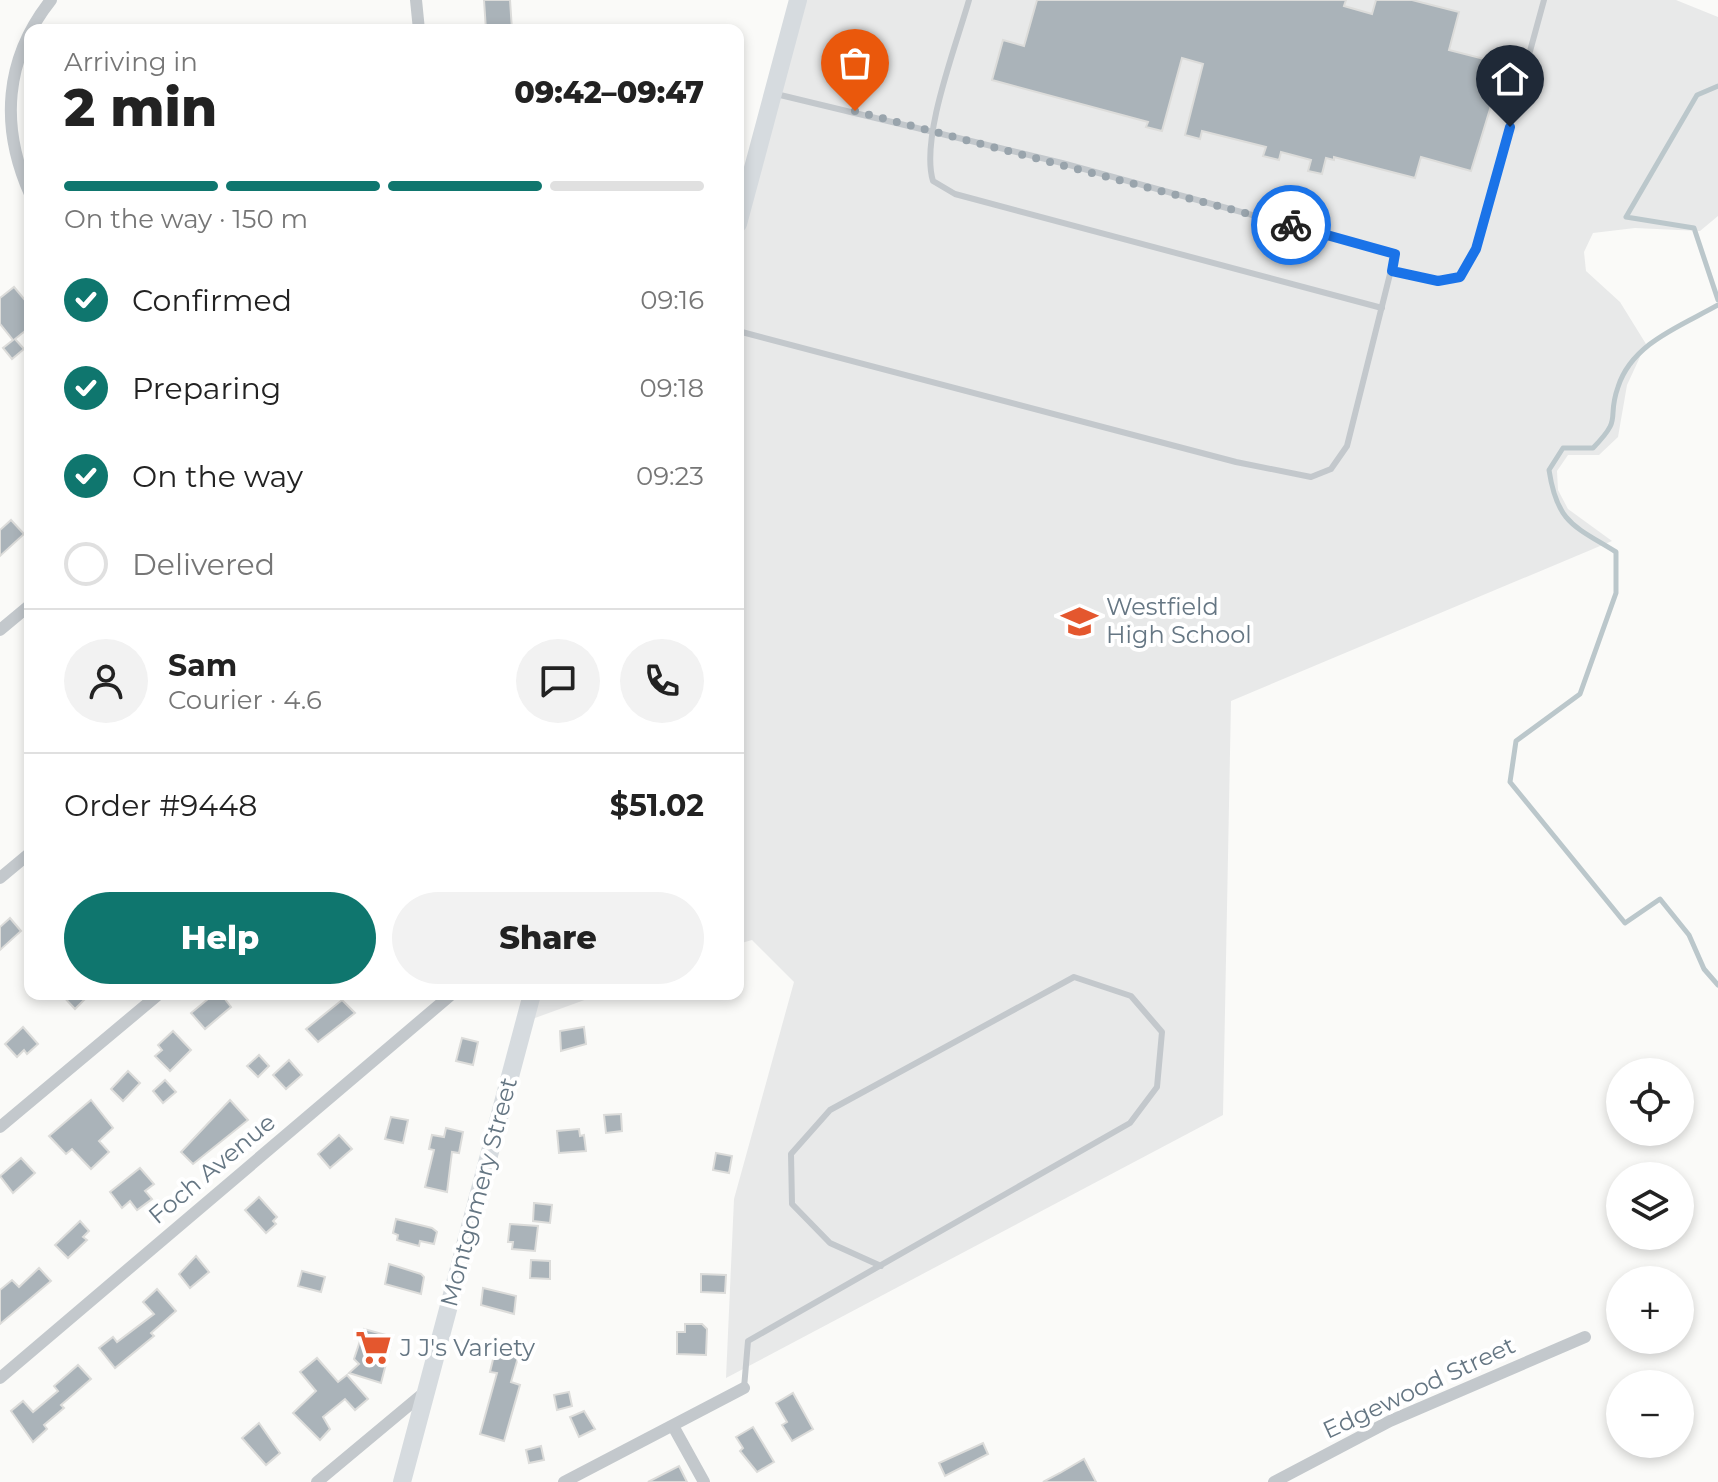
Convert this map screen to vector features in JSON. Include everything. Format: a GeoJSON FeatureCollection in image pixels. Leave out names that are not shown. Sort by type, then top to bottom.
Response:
{"type":"FeatureCollection","features":[{"type":"Feature","properties":{"kind":"main road"},"geometry":{"type":"LineString","coordinates":[[744,201],[798,0]]}},
{"type":"Feature","properties":{"kind":"main road","name":"Montgomery Street"},"geometry":{"type":"LineString","coordinates":[[402,1482],[530,1000]]}},
{"type":"Feature","properties":{"kind":"street"},"geometry":{"type":"LineString","coordinates":[[36,24],[51,0]]}},
{"type":"Feature","properties":{"kind":"street"},"geometry":{"type":"LineString","coordinates":[[416,0],[418,24]]}},
{"type":"Feature","properties":{"kind":"street"},"geometry":{"type":"LineString","coordinates":[[24,42],[11,83],[12,147],[24,178]]}},
{"type":"Feature","properties":{"kind":"street"},"geometry":{"type":"LineString","coordinates":[[0,630],[24,610]]}},
{"type":"Feature","properties":{"kind":"street"},"geometry":{"type":"LineString","coordinates":[[0,878],[24,858]]}},
{"type":"Feature","properties":{"kind":"street"},"geometry":{"type":"LineString","coordinates":[[0,1127],[152,1000]]}},
{"type":"Feature","properties":{"kind":"street","name":"Foch Avenue"},"geometry":{"type":"LineString","coordinates":[[0,1378],[445,1000]]}},
{"type":"Feature","properties":{"kind":"street","name":"Edgewood Street"},"geometry":{"type":"LineString","coordinates":[[1274,1482],[1390,1421],[1585,1337]]}},
{"type":"Feature","properties":{"kind":"street"},"geometry":{"type":"LineString","coordinates":[[564,1482],[744,1388]]}},
{"type":"Feature","properties":{"kind":"street"},"geometry":{"type":"LineString","coordinates":[[317,1482],[426,1391]]}},
{"type":"Feature","properties":{"kind":"street"},"geometry":{"type":"LineString","coordinates":[[673,1426],[704,1482]]}},
{"type":"Feature","properties":{"kind":"lane"},"geometry":{"type":"LineString","coordinates":[[969,0],[933,131],[928,164],[933,181],[955,194],[1382,308]]}},
{"type":"Feature","properties":{"kind":"lane"},"geometry":{"type":"LineString","coordinates":[[1392,271],[1438,281],[1460,277],[1476,249],[1544,0]]}},
{"type":"Feature","properties":{"kind":"lane"},"geometry":{"type":"LineString","coordinates":[[744,333],[1236,462],[1311,477],[1331,469],[1347,446],[1395,254],[933,131],[772,94]]}},
{"type":"Feature","properties":{"kind":"lane"},"geometry":{"type":"LineString","coordinates":[[744,1388],[748,1341],[881,1266],[1130,1123],[1157,1087],[1162,1032],[1131,996],[1074,977],[830,1110],[791,1154],[792,1204],[830,1243],[881,1266]]}},
{"type":"Feature","properties":{"kind":"shaded area","name":"Westfield High School"},"geometry":{"type":"Polygon","coordinates":[[[796,0],[1676,0],[1718,17],[1718,216],[1700,231],[1635,228],[1593,233],[1584,252],[1586,271],[1620,302],[1646,344],[1627,385],[1618,437],[1599,455],[1568,455],[1557,471],[1558,490],[1568,509],[1612,541],[1231,701],[1223,1115],[726,1378],[734,1199],[794,982],[752,940],[744,942],[744,199],[796,0]]]}},
{"type":"Feature","properties":{"kind":"shaded area"},"geometry":{"type":"Polygon","coordinates":[[[530,1000],[584,1000],[524,1022],[530,1000]]]}},
{"type":"Feature","properties":{"kind":"building"},"geometry":{"type":"Polygon","coordinates":[[[484,0],[510,0],[512,24],[486,24],[484,0]]]}},
{"type":"Feature","properties":{"kind":"building"},"geometry":{"type":"Polygon","coordinates":[[[1037,0],[1346,0],[1344,6],[1372,14],[1376,0],[1412,0],[1459,12],[1449,50],[1500,63],[1498,83],[1471,171],[1421,157],[1415,178],[1334,157],[1334,160],[1326,158],[1322,174],[1308,171],[1311,160],[1281,152],[1279,160],[1263,156],[1266,147],[1202,131],[1200,139],[1185,135],[1203,64],[1182,58],[1162,131],[1146,127],[1148,122],[992,80],[1003,40],[1024,46],[1037,0]]]}},
{"type":"Feature","properties":{"kind":"building"},"geometry":{"type":"Polygon","coordinates":[[[14,287],[24,299],[24,332],[15,339],[24,349],[12,359],[3,348],[13,340],[0,324],[0,298],[14,287]]]}},
{"type":"Feature","properties":{"kind":"building"},"geometry":{"type":"Polygon","coordinates":[[[11,520],[24,534],[0,556],[0,530],[11,520]]]}},
{"type":"Feature","properties":{"kind":"building"},"geometry":{"type":"Polygon","coordinates":[[[10,918],[21,931],[0,950],[0,927],[10,918]]]}},
{"type":"Feature","properties":{"kind":"building"},"geometry":{"type":"Polygon","coordinates":[[[67,1000],[84,1000],[75,1009],[67,1000]]]}},
{"type":"Feature","properties":{"kind":"building"},"geometry":{"type":"Polygon","coordinates":[[[207,1000],[226,1000],[231,1007],[205,1029],[191,1013],[207,1000]]]}},
{"type":"Feature","properties":{"kind":"building"},"geometry":{"type":"Polygon","coordinates":[[[342,1000],[355,1013],[318,1042],[306,1029],[342,1000]]]}},
{"type":"Feature","properties":{"kind":"building"},"geometry":{"type":"Polygon","coordinates":[[[23,1027],[38,1044],[27,1054],[24,1050],[17,1057],[5,1044],[23,1027]]]}},
{"type":"Feature","properties":{"kind":"building"},"geometry":{"type":"Polygon","coordinates":[[[584,1027],[586,1044],[561,1051],[560,1031],[584,1027]]]}},
{"type":"Feature","properties":{"kind":"building"},"geometry":{"type":"Polygon","coordinates":[[[173,1031],[191,1050],[170,1071],[155,1056],[162,1050],[158,1045],[173,1031]]]}},
{"type":"Feature","properties":{"kind":"building"},"geometry":{"type":"Polygon","coordinates":[[[462,1038],[478,1042],[473,1065],[456,1061],[462,1038]]]}},
{"type":"Feature","properties":{"kind":"building"},"geometry":{"type":"Polygon","coordinates":[[[259,1055],[269,1066],[258,1077],[247,1066],[259,1055]]]}},
{"type":"Feature","properties":{"kind":"building"},"geometry":{"type":"Polygon","coordinates":[[[289,1060],[302,1075],[286,1089],[273,1075],[289,1060]]]}},
{"type":"Feature","properties":{"kind":"building"},"geometry":{"type":"Polygon","coordinates":[[[128,1071],[140,1083],[123,1101],[111,1089],[128,1071]]]}},
{"type":"Feature","properties":{"kind":"building"},"geometry":{"type":"Polygon","coordinates":[[[165,1080],[176,1092],[163,1103],[153,1091],[165,1080]]]}},
{"type":"Feature","properties":{"kind":"building"},"geometry":{"type":"Polygon","coordinates":[[[91,1100],[113,1128],[99,1141],[109,1152],[91,1169],[72,1149],[66,1154],[49,1136],[91,1100]]]}},
{"type":"Feature","properties":{"kind":"building"},"geometry":{"type":"Polygon","coordinates":[[[230,1100],[248,1120],[193,1164],[181,1152],[230,1100]]]}},
{"type":"Feature","properties":{"kind":"building"},"geometry":{"type":"Polygon","coordinates":[[[621,1114],[622,1131],[606,1133],[604,1115],[621,1114]]]}},
{"type":"Feature","properties":{"kind":"building"},"geometry":{"type":"Polygon","coordinates":[[[391,1117],[408,1120],[403,1143],[385,1139],[391,1117]]]}},
{"type":"Feature","properties":{"kind":"building"},"geometry":{"type":"Polygon","coordinates":[[[446,1128],[463,1132],[459,1153],[452,1152],[447,1192],[425,1187],[434,1150],[429,1149],[432,1135],[444,1137],[446,1128]]]}},
{"type":"Feature","properties":{"kind":"building"},"geometry":{"type":"Polygon","coordinates":[[[579,1129],[580,1136],[584,1135],[586,1151],[559,1153],[557,1131],[579,1129]]]}},
{"type":"Feature","properties":{"kind":"building"},"geometry":{"type":"Polygon","coordinates":[[[339,1135],[352,1149],[330,1168],[318,1154],[339,1135]]]}},
{"type":"Feature","properties":{"kind":"building"},"geometry":{"type":"Polygon","coordinates":[[[716,1153],[732,1156],[729,1173],[713,1170],[716,1153]]]}},
{"type":"Feature","properties":{"kind":"building"},"geometry":{"type":"Polygon","coordinates":[[[21,1158],[35,1173],[13,1193],[0,1176],[21,1158]]]}},
{"type":"Feature","properties":{"kind":"building"},"geometry":{"type":"Polygon","coordinates":[[[140,1168],[154,1184],[145,1191],[152,1199],[137,1210],[130,1201],[122,1208],[110,1192],[140,1168]]]}},
{"type":"Feature","properties":{"kind":"building"},"geometry":{"type":"Polygon","coordinates":[[[259,1197],[277,1217],[273,1221],[276,1224],[266,1233],[245,1210],[259,1197]]]}},
{"type":"Feature","properties":{"kind":"building"},"geometry":{"type":"Polygon","coordinates":[[[534,1203],[552,1205],[550,1223],[533,1221],[534,1203]]]}},
{"type":"Feature","properties":{"kind":"building"},"geometry":{"type":"Polygon","coordinates":[[[396,1219],[432,1228],[437,1232],[434,1244],[420,1241],[419,1246],[397,1240],[398,1235],[393,1233],[396,1219]]]}},
{"type":"Feature","properties":{"kind":"building"},"geometry":{"type":"Polygon","coordinates":[[[80,1221],[89,1231],[83,1237],[87,1240],[68,1258],[55,1245],[80,1221]]]}},
{"type":"Feature","properties":{"kind":"building"},"geometry":{"type":"Polygon","coordinates":[[[510,1224],[538,1226],[535,1251],[512,1249],[513,1242],[508,1242],[510,1224]]]}},
{"type":"Feature","properties":{"kind":"building"},"geometry":{"type":"Polygon","coordinates":[[[196,1256],[209,1272],[190,1288],[179,1274],[196,1256]]]}},
{"type":"Feature","properties":{"kind":"building"},"geometry":{"type":"Polygon","coordinates":[[[531,1260],[550,1261],[550,1279],[530,1278],[531,1260]]]}},
{"type":"Feature","properties":{"kind":"building"},"geometry":{"type":"Polygon","coordinates":[[[389,1264],[421,1274],[424,1277],[421,1294],[385,1284],[389,1264]]]}},
{"type":"Feature","properties":{"kind":"building"},"geometry":{"type":"Polygon","coordinates":[[[39,1268],[51,1281],[0,1324],[0,1290],[12,1280],[19,1287],[39,1268]]]}},
{"type":"Feature","properties":{"kind":"building"},"geometry":{"type":"Polygon","coordinates":[[[302,1271],[325,1277],[321,1292],[298,1286],[302,1271]]]}},
{"type":"Feature","properties":{"kind":"building"},"geometry":{"type":"Polygon","coordinates":[[[701,1274],[726,1275],[725,1293],[701,1292],[701,1274]]]}},
{"type":"Feature","properties":{"kind":"building"},"geometry":{"type":"Polygon","coordinates":[[[483,1288],[516,1296],[514,1314],[481,1305],[483,1288]]]}},
{"type":"Feature","properties":{"kind":"building"},"geometry":{"type":"Polygon","coordinates":[[[157,1289],[176,1311],[151,1333],[154,1336],[115,1368],[99,1348],[113,1337],[117,1342],[154,1314],[143,1302],[157,1289]]]}},
{"type":"Feature","properties":{"kind":"building"},"geometry":{"type":"Polygon","coordinates":[[[685,1324],[702,1324],[707,1329],[706,1355],[677,1354],[677,1332],[685,1332],[685,1324]]]}},
{"type":"Feature","properties":{"kind":"building","name":"J J's Variety"},"geometry":{"type":"Polygon","coordinates":[[[364,1329],[393,1337],[381,1383],[349,1373],[359,1364],[354,1359],[364,1329]]]}},
{"type":"Feature","properties":{"kind":"building"},"geometry":{"type":"Polygon","coordinates":[[[496,1347],[519,1354],[511,1382],[520,1385],[504,1441],[480,1434],[497,1373],[490,1372],[496,1347]]]}},
{"type":"Feature","properties":{"kind":"building"},"geometry":{"type":"Polygon","coordinates":[[[317,1358],[338,1382],[347,1375],[368,1399],[355,1410],[345,1399],[323,1417],[330,1429],[320,1440],[293,1413],[316,1391],[300,1372],[317,1358]]]}},
{"type":"Feature","properties":{"kind":"building"},"geometry":{"type":"Polygon","coordinates":[[[78,1365],[91,1379],[61,1405],[64,1408],[44,1425],[47,1429],[33,1442],[11,1411],[23,1401],[33,1412],[58,1391],[54,1386],[78,1365]]]}},
{"type":"Feature","properties":{"kind":"building"},"geometry":{"type":"Polygon","coordinates":[[[569,1392],[572,1406],[557,1410],[554,1395],[569,1392]]]}},
{"type":"Feature","properties":{"kind":"building"},"geometry":{"type":"Polygon","coordinates":[[[793,1393],[813,1429],[792,1441],[782,1425],[787,1422],[776,1403],[793,1393]]]}},
{"type":"Feature","properties":{"kind":"building"},"geometry":{"type":"Polygon","coordinates":[[[584,1411],[595,1429],[579,1437],[570,1417],[584,1411]]]}},
{"type":"Feature","properties":{"kind":"building"},"geometry":{"type":"Polygon","coordinates":[[[259,1423],[280,1453],[266,1465],[242,1438],[259,1423]]]}},
{"type":"Feature","properties":{"kind":"building"},"geometry":{"type":"Polygon","coordinates":[[[753,1427],[774,1462],[757,1472],[740,1451],[743,1448],[736,1437],[753,1427]]]}},
{"type":"Feature","properties":{"kind":"building"},"geometry":{"type":"Polygon","coordinates":[[[983,1443],[988,1454],[945,1476],[939,1463],[983,1443]]]}},
{"type":"Feature","properties":{"kind":"building"},"geometry":{"type":"Polygon","coordinates":[[[541,1446],[544,1460],[529,1463],[526,1450],[541,1446]]]}},
{"type":"Feature","properties":{"kind":"building"},"geometry":{"type":"Polygon","coordinates":[[[1084,1459],[1096,1482],[1043,1482],[1060,1473],[1084,1459]]]}},
{"type":"Feature","properties":{"kind":"building"},"geometry":{"type":"Polygon","coordinates":[[[679,1466],[687,1482],[648,1482],[679,1466]]]}},
{"type":"Feature","properties":{"kind":"waterway"},"geometry":{"type":"LineString","coordinates":[[1718,86],[1697,95],[1626,217],[1694,228],[1718,300]]}},
{"type":"Feature","properties":{"kind":"waterway"},"geometry":{"type":"LineString","coordinates":[[1718,305],[1646,347],[1625,372],[1615,398],[1611,424],[1602,438],[1593,448],[1563,448],[1549,470],[1557,502],[1570,521],[1616,552],[1616,593],[1580,694],[1516,741],[1510,782],[1625,923],[1660,899],[1689,935],[1704,969],[1718,985]]}},
{"type":"Feature","properties":{"kind":"way so far"},"geometry":{"type":"LineString","coordinates":[[855,111],[1291,225]]}},
{"type":"Feature","properties":{"kind":"place","name":"Westfield High School"},"geometry":{"type":"Point","coordinates":[1080,621]}},
{"type":"Feature","properties":{"kind":"place","name":"J J's Variety"},"geometry":{"type":"Point","coordinates":[374,1348]}},
{"type":"Feature","properties":{"kind":"route"},"geometry":{"type":"LineString","coordinates":[[1291,225],[1395,254],[1392,271],[1438,281],[1460,277],[1476,249],[1510,127]]}}]}
